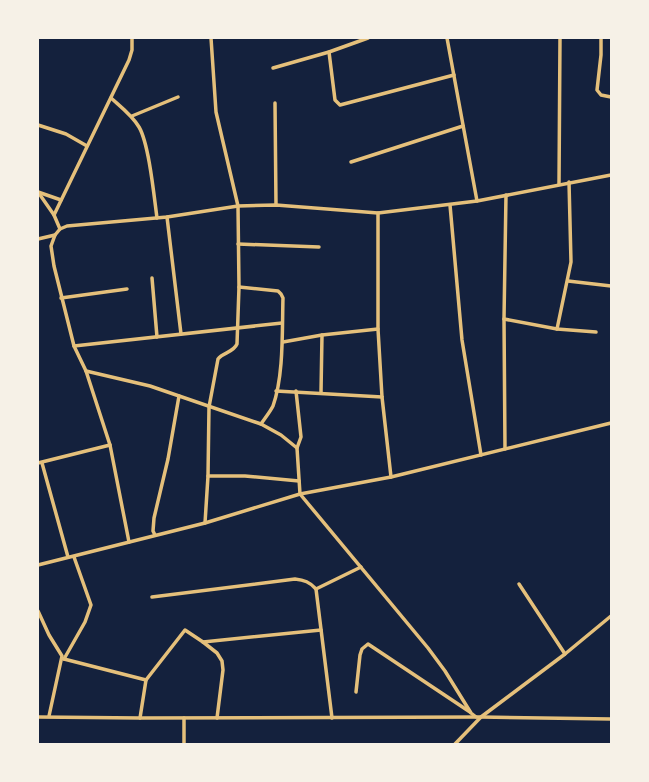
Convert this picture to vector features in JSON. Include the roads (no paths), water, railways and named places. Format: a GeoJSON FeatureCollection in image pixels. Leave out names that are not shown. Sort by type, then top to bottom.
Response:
{"type":"FeatureCollection","features":[{"type":"Feature","properties":{"kind":"street"},"geometry":{"type":"LineString","coordinates":[[54,215],[111,98],[132,50],[132,38]]}},
{"type":"Feature","properties":{"kind":"street"},"geometry":{"type":"LineString","coordinates":[[205,524],[208,476],[209,407],[218,360],[221,355],[235,348],[239,287],[238,206],[216,112],[211,38]]}},
{"type":"Feature","properties":{"kind":"street"},"geometry":{"type":"LineString","coordinates":[[273,68],[329,52],[368,38]]}},
{"type":"Feature","properties":{"kind":"street"},"geometry":{"type":"LineString","coordinates":[[447,38],[476,201]]}},
{"type":"Feature","properties":{"kind":"street"},"geometry":{"type":"LineString","coordinates":[[559,184],[560,38]]}},
{"type":"Feature","properties":{"kind":"street"},"geometry":{"type":"LineString","coordinates":[[600,38],[601,55],[597,90],[601,96],[611,97]]}},
{"type":"Feature","properties":{"kind":"street"},"geometry":{"type":"LineString","coordinates":[[329,52],[335,100],[340,105],[454,75]]}},
{"type":"Feature","properties":{"kind":"street"},"geometry":{"type":"LineString","coordinates":[[132,116],[178,97]]}},
{"type":"Feature","properties":{"kind":"street"},"geometry":{"type":"LineString","coordinates":[[111,98],[132,116],[140,128],[145,140],[157,218]]}},
{"type":"Feature","properties":{"kind":"street"},"geometry":{"type":"LineString","coordinates":[[275,103],[276,205]]}},
{"type":"Feature","properties":{"kind":"street"},"geometry":{"type":"LineString","coordinates":[[38,125],[66,134],[87,146]]}},
{"type":"Feature","properties":{"kind":"street"},"geometry":{"type":"LineString","coordinates":[[351,162],[463,126]]}},
{"type":"Feature","properties":{"kind":"street"},"geometry":{"type":"LineString","coordinates":[[129,542],[110,445],[86,371],[74,346],[61,298],[51,246],[55,235],[60,229],[67,226],[167,217],[238,206],[276,205],[378,213],[476,201],[611,175]]}},
{"type":"Feature","properties":{"kind":"street"},"geometry":{"type":"LineString","coordinates":[[557,329],[571,262],[569,182]]}},
{"type":"Feature","properties":{"kind":"street"},"geometry":{"type":"LineString","coordinates":[[38,192],[61,200]]}},
{"type":"Feature","properties":{"kind":"street"},"geometry":{"type":"LineString","coordinates":[[38,192],[54,215],[60,229]]}},
{"type":"Feature","properties":{"kind":"street"},"geometry":{"type":"LineString","coordinates":[[505,449],[504,319],[506,195]]}},
{"type":"Feature","properties":{"kind":"street"},"geometry":{"type":"LineString","coordinates":[[450,205],[462,340],[481,455]]}},
{"type":"Feature","properties":{"kind":"street"},"geometry":{"type":"LineString","coordinates":[[378,213],[378,330],[382,396],[391,477]]}},
{"type":"Feature","properties":{"kind":"street"},"geometry":{"type":"LineString","coordinates":[[167,217],[182,334]]}},
{"type":"Feature","properties":{"kind":"street"},"geometry":{"type":"LineString","coordinates":[[38,239],[55,235]]}},
{"type":"Feature","properties":{"kind":"street"},"geometry":{"type":"LineString","coordinates":[[238,244],[319,247]]}},
{"type":"Feature","properties":{"kind":"street"},"geometry":{"type":"LineString","coordinates":[[152,278],[157,337]]}},
{"type":"Feature","properties":{"kind":"street"},"geometry":{"type":"LineString","coordinates":[[568,281],[611,286]]}},
{"type":"Feature","properties":{"kind":"street"},"geometry":{"type":"LineString","coordinates":[[239,287],[278,291],[281,294],[282,342],[276,391],[273,406],[261,424]]}},
{"type":"Feature","properties":{"kind":"street"},"geometry":{"type":"LineString","coordinates":[[61,298],[127,289]]}},
{"type":"Feature","properties":{"kind":"street"},"geometry":{"type":"LineString","coordinates":[[504,319],[557,329],[596,332]]}},
{"type":"Feature","properties":{"kind":"street"},"geometry":{"type":"LineString","coordinates":[[74,346],[282,323]]}},
{"type":"Feature","properties":{"kind":"street"},"geometry":{"type":"LineString","coordinates":[[282,342],[322,335],[378,330]]}},
{"type":"Feature","properties":{"kind":"street"},"geometry":{"type":"LineString","coordinates":[[321,392],[322,335]]}},
{"type":"Feature","properties":{"kind":"street"},"geometry":{"type":"LineString","coordinates":[[86,371],[150,386],[261,424],[281,435],[297,448]]}},
{"type":"Feature","properties":{"kind":"street"},"geometry":{"type":"LineString","coordinates":[[276,391],[382,396]]}},
{"type":"Feature","properties":{"kind":"street"},"geometry":{"type":"LineString","coordinates":[[296,391],[301,437],[297,448],[300,494],[445,671],[471,713]]}},
{"type":"Feature","properties":{"kind":"street"},"geometry":{"type":"LineString","coordinates":[[155,536],[153,531],[154,518],[167,466],[179,396]]}},
{"type":"Feature","properties":{"kind":"street"},"geometry":{"type":"LineString","coordinates":[[38,565],[205,524],[300,494],[391,477],[611,423]]}},
{"type":"Feature","properties":{"kind":"street"},"geometry":{"type":"LineString","coordinates":[[68,557],[40,463],[110,445]]}},
{"type":"Feature","properties":{"kind":"street"},"geometry":{"type":"LineString","coordinates":[[208,476],[245,476],[299,481]]}},
{"type":"Feature","properties":{"kind":"street"},"geometry":{"type":"LineString","coordinates":[[49,716],[63,658],[85,622],[91,605],[74,557]]}},
{"type":"Feature","properties":{"kind":"street"},"geometry":{"type":"LineString","coordinates":[[316,588],[361,567]]}},
{"type":"Feature","properties":{"kind":"street"},"geometry":{"type":"LineString","coordinates":[[152,597],[295,579],[305,580],[316,588],[332,718]]}},
{"type":"Feature","properties":{"kind":"street"},"geometry":{"type":"LineString","coordinates":[[519,584],[565,654]]}},
{"type":"Feature","properties":{"kind":"street"},"geometry":{"type":"LineString","coordinates":[[38,611],[63,658],[146,680]]}},
{"type":"Feature","properties":{"kind":"street"},"geometry":{"type":"LineString","coordinates":[[455,744],[479,717],[565,654],[611,616]]}},
{"type":"Feature","properties":{"kind":"street"},"geometry":{"type":"LineString","coordinates":[[140,718],[146,680],[185,630],[217,653],[222,661],[223,670],[217,718]]}},
{"type":"Feature","properties":{"kind":"street"},"geometry":{"type":"LineString","coordinates":[[203,642],[321,630]]}},
{"type":"Feature","properties":{"kind":"street"},"geometry":{"type":"LineString","coordinates":[[356,692],[360,655],[362,649],[368,644],[479,717]]}},
{"type":"Feature","properties":{"kind":"street"},"geometry":{"type":"LineString","coordinates":[[38,716],[140,718],[479,717],[611,719]]}},
{"type":"Feature","properties":{"kind":"street"},"geometry":{"type":"LineString","coordinates":[[184,718],[184,744]]}}]}
